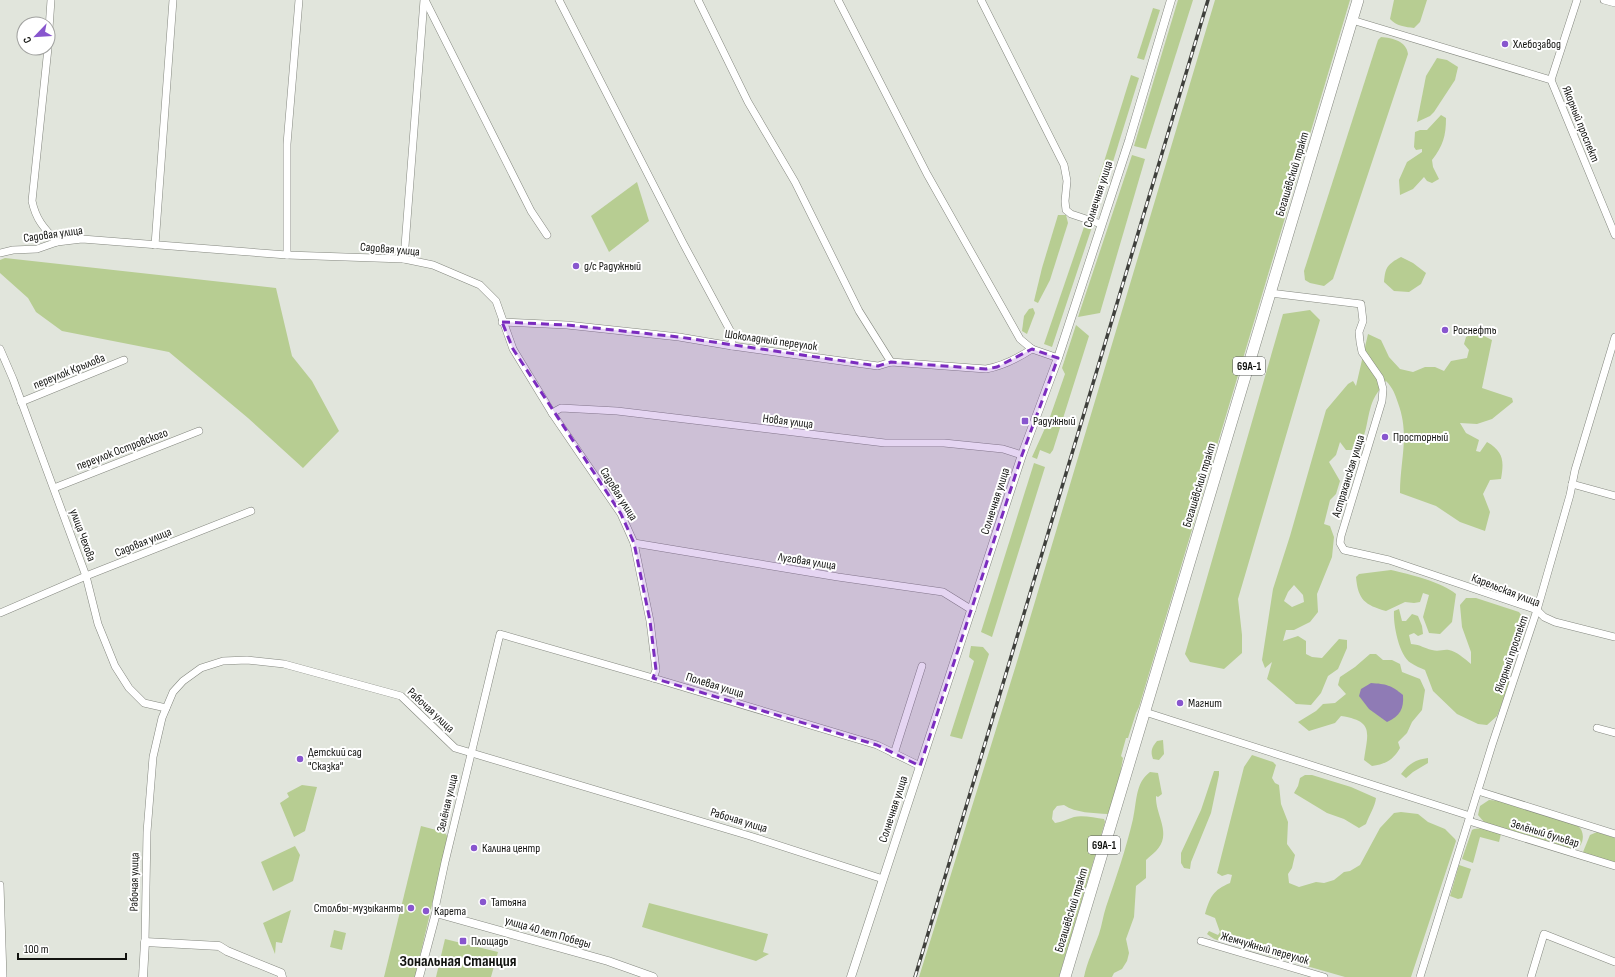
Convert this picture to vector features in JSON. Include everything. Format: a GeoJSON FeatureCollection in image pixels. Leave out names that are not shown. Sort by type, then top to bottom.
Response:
{"type":"FeatureCollection","features":[{"type":"Feature","properties":{"kind":"main road","name":"Богашёвский тракт"},"geometry":{"type":"LineString","coordinates":[[1065,977],[1358,0]]}},
{"type":"Feature","properties":{"kind":"street"},"geometry":{"type":"LineString","coordinates":[[50,16],[51,0]]}},
{"type":"Feature","properties":{"kind":"street"},"geometry":{"type":"LineString","coordinates":[[155,245],[172,0]]}},
{"type":"Feature","properties":{"kind":"street"},"geometry":{"type":"LineString","coordinates":[[286,255],[287,144],[299,0]]}},
{"type":"Feature","properties":{"kind":"street"},"geometry":{"type":"LineString","coordinates":[[425,0],[531,212],[547,235]]}},
{"type":"Feature","properties":{"kind":"street"},"geometry":{"type":"LineString","coordinates":[[404,259],[425,0]]}},
{"type":"Feature","properties":{"kind":"street"},"geometry":{"type":"LineString","coordinates":[[559,0],[683,243],[732,334],[732,346]]}},
{"type":"Feature","properties":{"kind":"street"},"geometry":{"type":"LineString","coordinates":[[698,0],[748,102],[795,182],[859,311],[891,362]]}},
{"type":"Feature","properties":{"kind":"street"},"geometry":{"type":"LineString","coordinates":[[838,0],[927,174],[1020,340],[1032,349],[1058,358]]}},
{"type":"Feature","properties":{"kind":"street"},"geometry":{"type":"LineString","coordinates":[[981,0],[1064,165],[1067,182],[1065,201],[1066,210],[1071,214],[1101,224]]}},
{"type":"Feature","properties":{"kind":"street","name":"Солнечная улица"},"geometry":{"type":"LineString","coordinates":[[851,977],[1022,455],[1058,358],[1162,33],[1171,0]]}},
{"type":"Feature","properties":{"kind":"street"},"geometry":{"type":"LineString","coordinates":[[1551,80],[1577,0]]}},
{"type":"Feature","properties":{"kind":"street"},"geometry":{"type":"LineString","coordinates":[[1604,0],[1615,3]]}},
{"type":"Feature","properties":{"kind":"street","name":"Якорный проспект"},"geometry":{"type":"LineString","coordinates":[[1352,20],[1551,80],[1615,236]]}},
{"type":"Feature","properties":{"kind":"street"},"geometry":{"type":"LineString","coordinates":[[47,56],[32,201],[34,213],[39,222],[57,242]]}},
{"type":"Feature","properties":{"kind":"street","name":"Садовая улица"},"geometry":{"type":"LineString","coordinates":[[0,253],[13,250],[37,249],[57,242],[82,239],[286,255],[404,259],[433,265],[480,285],[496,301],[502,322],[513,349],[552,413],[620,514],[634,543],[650,621],[656,670],[653,678]]}},
{"type":"Feature","properties":{"kind":"street","name":"Астраханская улица"},"geometry":{"type":"LineString","coordinates":[[1270,293],[1361,304],[1363,322],[1359,332],[1362,352],[1380,378],[1383,389],[1382,401],[1340,543],[1344,550],[1389,560]]}},
{"type":"Feature","properties":{"kind":"street","name":"Шоколадный переулок"},"geometry":{"type":"LineString","coordinates":[[502,322],[567,325],[679,337],[732,346],[878,366],[891,362],[986,369],[997,367],[1032,349]]}},
{"type":"Feature","properties":{"kind":"street","name":"Якорный проспект"},"geometry":{"type":"LineString","coordinates":[[1420,977],[1478,791],[1537,610],[1575,470],[1615,336]]}},
{"type":"Feature","properties":{"kind":"street","name":"улица Чехова"},"geometry":{"type":"LineString","coordinates":[[0,349],[54,488],[86,576],[98,624],[115,666],[129,688],[144,703],[166,708]]}},
{"type":"Feature","properties":{"kind":"street","name":"переулок Крылова"},"geometry":{"type":"LineString","coordinates":[[21,402],[124,360]]}},
{"type":"Feature","properties":{"kind":"street","name":"Новая улица"},"geometry":{"type":"LineString","coordinates":[[552,413],[561,408],[617,412],[885,443],[944,443],[966,445],[1003,449],[1022,455]]}},
{"type":"Feature","properties":{"kind":"street","name":"переулок Островского"},"geometry":{"type":"LineString","coordinates":[[54,488],[198,431]]}},
{"type":"Feature","properties":{"kind":"street"},"geometry":{"type":"LineString","coordinates":[[1572,484],[1615,496]]}},
{"type":"Feature","properties":{"kind":"street","name":"Садовая улица"},"geometry":{"type":"LineString","coordinates":[[0,613],[86,576],[251,511]]}},
{"type":"Feature","properties":{"kind":"street","name":"Луговая улица"},"geometry":{"type":"LineString","coordinates":[[634,543],[838,577],[943,592],[972,610]]}},
{"type":"Feature","properties":{"kind":"street","name":"Карельская улица"},"geometry":{"type":"LineString","coordinates":[[1389,560],[1537,610],[1544,617],[1555,622],[1615,637]]}},
{"type":"Feature","properties":{"kind":"street","name":"Полевая улица"},"geometry":{"type":"LineString","coordinates":[[500,634],[877,745],[920,766]]}},
{"type":"Feature","properties":{"kind":"street","name":"Зелёная улица"},"geometry":{"type":"LineString","coordinates":[[419,977],[436,913],[436,904],[444,869],[500,634]]}},
{"type":"Feature","properties":{"kind":"street","name":"Рабочая улица"},"geometry":{"type":"LineString","coordinates":[[143,977],[147,832],[153,757],[162,718],[173,692],[183,681],[201,668],[223,661],[247,660],[284,664],[400,696],[455,748],[750,836],[883,879]]}},
{"type":"Feature","properties":{"kind":"street"},"geometry":{"type":"LineString","coordinates":[[894,754],[922,666]]}},
{"type":"Feature","properties":{"kind":"street","name":"Зелёный бульвар"},"geometry":{"type":"LineString","coordinates":[[1145,712],[1615,866]]}},
{"type":"Feature","properties":{"kind":"street"},"geometry":{"type":"LineString","coordinates":[[1597,728],[1615,733]]}},
{"type":"Feature","properties":{"kind":"street","name":"Зелёный бульвар"},"geometry":{"type":"LineString","coordinates":[[1478,791],[1615,834]]}},
{"type":"Feature","properties":{"kind":"street"},"geometry":{"type":"LineString","coordinates":[[0,885],[3,977]]}},
{"type":"Feature","properties":{"kind":"street","name":"улица 40 лет Победы"},"geometry":{"type":"LineString","coordinates":[[436,913],[608,961],[652,977]]}},
{"type":"Feature","properties":{"kind":"street"},"geometry":{"type":"LineString","coordinates":[[1531,977],[1544,934],[1615,962]]}},
{"type":"Feature","properties":{"kind":"street","name":"Жемчужный переулок"},"geometry":{"type":"LineString","coordinates":[[1201,941],[1324,977]]}},
{"type":"Feature","properties":{"kind":"street"},"geometry":{"type":"LineString","coordinates":[[145,942],[219,946],[227,951],[281,973],[282,977]]}},
{"type":"Feature","properties":{"kind":"highlighted area"},"geometry":{"type":"Polygon","coordinates":[[[502,322],[567,325],[679,337],[878,366],[891,362],[986,369],[997,367],[1032,349],[1058,358],[1022,455],[920,766],[877,745],[653,678],[656,670],[650,621],[634,543],[621,514],[513,349],[502,322]]]}},
{"type":"Feature","properties":{"kind":"green space"},"geometry":{"type":"Polygon","coordinates":[[[1178,0],[1193,0],[1146,149],[1134,146],[1178,0]]]}},
{"type":"Feature","properties":{"kind":"green space"},"geometry":{"type":"Polygon","coordinates":[[[1215,0],[1350,0],[1139,707],[1128,738],[1126,738],[1121,756],[1123,758],[1119,780],[1108,814],[1074,810],[1064,805],[1057,806],[1053,811],[1052,819],[1055,823],[1081,816],[1104,819],[1105,822],[1059,977],[919,977],[1016,665],[1215,0]]]}},
{"type":"Feature","properties":{"kind":"green space"},"geometry":{"type":"Polygon","coordinates":[[[1394,0],[1427,0],[1420,22],[1414,28],[1398,25],[1390,19],[1394,0]]]}},
{"type":"Feature","properties":{"kind":"green space"},"geometry":{"type":"Polygon","coordinates":[[[1153,8],[1160,10],[1144,60],[1137,58],[1153,8]]]}},
{"type":"Feature","properties":{"kind":"green space"},"geometry":{"type":"Polygon","coordinates":[[[1381,37],[1394,39],[1402,43],[1408,54],[1333,279],[1324,286],[1310,283],[1305,280],[1304,271],[1378,40],[1381,37]]]}},
{"type":"Feature","properties":{"kind":"green space"},"geometry":{"type":"Polygon","coordinates":[[[1437,58],[1447,60],[1458,67],[1455,80],[1434,112],[1430,116],[1417,122],[1426,76],[1437,58]]]}},
{"type":"Feature","properties":{"kind":"green space"},"geometry":{"type":"Polygon","coordinates":[[[1131,75],[1139,78],[1097,213],[1089,210],[1131,75]]]}},
{"type":"Feature","properties":{"kind":"green space"},"geometry":{"type":"Polygon","coordinates":[[[1441,115],[1446,118],[1444,136],[1439,150],[1432,160],[1433,167],[1439,179],[1432,183],[1427,181],[1424,177],[1413,189],[1400,195],[1399,180],[1407,162],[1422,152],[1422,149],[1416,150],[1414,147],[1415,132],[1427,130],[1441,115]]]}},
{"type":"Feature","properties":{"kind":"green space"},"geometry":{"type":"Polygon","coordinates":[[[1132,155],[1145,159],[1100,313],[1078,317],[1132,155]]]}},
{"type":"Feature","properties":{"kind":"green space"},"geometry":{"type":"Polygon","coordinates":[[[637,182],[649,221],[609,252],[591,216],[637,182]]]}},
{"type":"Feature","properties":{"kind":"green space"},"geometry":{"type":"Polygon","coordinates":[[[1058,215],[1066,215],[1068,223],[1050,280],[1038,303],[1034,301],[1058,215]]]}},
{"type":"Feature","properties":{"kind":"green space"},"geometry":{"type":"Polygon","coordinates":[[[1085,224],[1092,227],[1052,347],[1044,344],[1085,224]]]}},
{"type":"Feature","properties":{"kind":"green space"},"geometry":{"type":"Polygon","coordinates":[[[1401,257],[1413,263],[1426,273],[1421,284],[1409,292],[1394,291],[1384,282],[1386,269],[1388,266],[1401,257]]]}},
{"type":"Feature","properties":{"kind":"green space"},"geometry":{"type":"Polygon","coordinates":[[[5,258],[276,288],[292,356],[312,381],[339,431],[303,468],[248,418],[169,352],[62,331],[36,312],[28,298],[0,273],[0,260],[5,258]]]}},
{"type":"Feature","properties":{"kind":"green space"},"geometry":{"type":"Polygon","coordinates":[[[1033,308],[1035,313],[1027,334],[1022,331],[1024,316],[1029,309],[1033,308]]]}},
{"type":"Feature","properties":{"kind":"green space"},"geometry":{"type":"Polygon","coordinates":[[[1310,310],[1320,320],[1238,599],[1242,635],[1242,653],[1224,669],[1190,662],[1185,654],[1283,314],[1310,310]]]}},
{"type":"Feature","properties":{"kind":"green space"},"geometry":{"type":"Polygon","coordinates":[[[1076,325],[1089,336],[1053,450],[1050,454],[1040,450],[1037,459],[1032,457],[1050,417],[1065,374],[1062,368],[1076,325]]]}},
{"type":"Feature","properties":{"kind":"green space"},"geometry":{"type":"Polygon","coordinates":[[[1476,332],[1492,340],[1482,388],[1512,398],[1513,402],[1492,419],[1477,424],[1460,423],[1466,433],[1479,440],[1476,451],[1480,452],[1487,442],[1497,449],[1502,458],[1501,479],[1490,480],[1483,494],[1490,512],[1485,531],[1460,522],[1436,506],[1400,493],[1404,448],[1402,415],[1396,397],[1386,381],[1372,402],[1360,445],[1356,450],[1346,450],[1340,442],[1336,455],[1329,462],[1340,481],[1336,494],[1330,500],[1324,524],[1330,526],[1334,537],[1332,557],[1317,594],[1318,612],[1310,622],[1294,630],[1286,630],[1283,641],[1298,636],[1306,641],[1306,654],[1312,657],[1322,658],[1339,639],[1347,640],[1347,648],[1338,669],[1328,676],[1321,693],[1311,705],[1296,704],[1267,679],[1272,662],[1265,668],[1262,660],[1273,589],[1290,536],[1326,410],[1348,384],[1353,381],[1356,386],[1368,334],[1381,340],[1389,357],[1400,369],[1413,372],[1425,367],[1435,367],[1444,371],[1451,361],[1467,358],[1469,350],[1464,344],[1466,337],[1476,332]],[[1294,585],[1288,592],[1284,601],[1292,607],[1304,602],[1303,595],[1294,585]]]}},
{"type":"Feature","properties":{"kind":"green space"},"geometry":{"type":"Polygon","coordinates":[[[1034,463],[1045,467],[992,637],[981,632],[1034,463]]]}},
{"type":"Feature","properties":{"kind":"green space"},"geometry":{"type":"Polygon","coordinates":[[[1391,570],[1434,582],[1456,594],[1452,622],[1440,634],[1429,633],[1423,617],[1429,595],[1423,593],[1420,602],[1405,602],[1386,611],[1368,604],[1364,600],[1359,591],[1356,577],[1359,574],[1391,570]]]}},
{"type":"Feature","properties":{"kind":"green space"},"geometry":{"type":"Polygon","coordinates":[[[1466,598],[1476,598],[1519,612],[1526,622],[1523,639],[1508,655],[1510,671],[1509,686],[1497,716],[1487,725],[1478,724],[1457,714],[1433,691],[1425,670],[1411,663],[1403,654],[1396,631],[1394,611],[1399,609],[1402,621],[1406,621],[1412,614],[1418,616],[1423,634],[1418,636],[1414,633],[1409,635],[1411,644],[1434,651],[1447,650],[1455,652],[1471,664],[1471,652],[1462,627],[1460,605],[1466,598]]]}},
{"type":"Feature","properties":{"kind":"green space"},"geometry":{"type":"Polygon","coordinates":[[[971,646],[983,647],[989,654],[962,739],[950,736],[974,661],[969,657],[971,646]]]}},
{"type":"Feature","properties":{"kind":"green space"},"geometry":{"type":"Polygon","coordinates":[[[1370,654],[1376,654],[1383,660],[1392,660],[1400,664],[1402,672],[1420,679],[1425,690],[1422,710],[1412,722],[1407,733],[1398,742],[1400,748],[1389,761],[1372,766],[1364,760],[1367,735],[1364,725],[1359,721],[1341,716],[1335,723],[1309,731],[1298,722],[1316,711],[1323,704],[1335,703],[1346,694],[1338,685],[1340,677],[1370,654]]]}},
{"type":"Feature","properties":{"kind":"green space"},"geometry":{"type":"Polygon","coordinates":[[[1163,740],[1164,754],[1159,760],[1153,759],[1153,747],[1157,741],[1163,740]]]}},
{"type":"Feature","properties":{"kind":"green space"},"geometry":{"type":"Polygon","coordinates":[[[1252,755],[1273,762],[1276,765],[1272,778],[1275,783],[1279,785],[1281,804],[1288,822],[1287,844],[1295,855],[1292,868],[1288,874],[1289,883],[1299,887],[1316,882],[1324,883],[1334,880],[1344,872],[1350,871],[1360,865],[1380,828],[1394,813],[1401,812],[1418,814],[1428,822],[1445,829],[1455,839],[1456,841],[1411,977],[1345,977],[1254,951],[1251,949],[1250,943],[1246,939],[1229,935],[1226,938],[1218,940],[1207,934],[1209,931],[1218,935],[1220,932],[1215,918],[1205,914],[1216,891],[1230,883],[1232,875],[1228,874],[1222,876],[1217,873],[1244,767],[1252,755]]]}},
{"type":"Feature","properties":{"kind":"green space"},"geometry":{"type":"Polygon","coordinates":[[[1428,758],[1428,763],[1406,778],[1401,774],[1412,763],[1428,758]]]}},
{"type":"Feature","properties":{"kind":"green space"},"geometry":{"type":"Polygon","coordinates":[[[1214,771],[1219,771],[1219,775],[1211,813],[1191,862],[1190,869],[1184,868],[1181,863],[1181,853],[1201,810],[1214,771]]]}},
{"type":"Feature","properties":{"kind":"green space"},"geometry":{"type":"Polygon","coordinates":[[[1150,772],[1158,773],[1162,794],[1158,797],[1156,796],[1156,803],[1162,824],[1163,838],[1161,845],[1146,860],[1146,878],[1136,886],[1134,917],[1126,939],[1129,953],[1127,961],[1122,969],[1114,973],[1112,977],[1084,977],[1121,863],[1133,819],[1137,793],[1145,776],[1150,772]]]}},
{"type":"Feature","properties":{"kind":"green space"},"geometry":{"type":"Polygon","coordinates":[[[1305,775],[1312,775],[1351,787],[1376,798],[1366,824],[1359,828],[1344,819],[1327,813],[1294,793],[1300,778],[1305,775]]]}},
{"type":"Feature","properties":{"kind":"green space"},"geometry":{"type":"Polygon","coordinates":[[[302,785],[317,787],[305,831],[294,837],[280,803],[289,797],[287,793],[302,785]]]}},
{"type":"Feature","properties":{"kind":"green space"},"geometry":{"type":"Polygon","coordinates":[[[1489,800],[1501,801],[1578,826],[1581,829],[1583,836],[1582,843],[1577,849],[1573,850],[1484,822],[1478,815],[1480,806],[1489,800]]]}},
{"type":"Feature","properties":{"kind":"green space"},"geometry":{"type":"Polygon","coordinates":[[[421,826],[444,832],[448,837],[415,977],[384,977],[421,826]]]}},
{"type":"Feature","properties":{"kind":"green space"},"geometry":{"type":"Polygon","coordinates":[[[1482,828],[1501,834],[1499,842],[1480,837],[1473,863],[1462,859],[1472,830],[1482,828]]]}},
{"type":"Feature","properties":{"kind":"green space"},"geometry":{"type":"Polygon","coordinates":[[[1597,832],[1615,838],[1615,863],[1583,852],[1590,835],[1597,832]]]}},
{"type":"Feature","properties":{"kind":"green space"},"geometry":{"type":"Polygon","coordinates":[[[295,846],[300,855],[293,881],[273,891],[261,862],[295,846]]]}},
{"type":"Feature","properties":{"kind":"green space"},"geometry":{"type":"Polygon","coordinates":[[[1459,865],[1471,869],[1462,898],[1458,899],[1450,896],[1459,865]]]}},
{"type":"Feature","properties":{"kind":"green space"},"geometry":{"type":"Polygon","coordinates":[[[649,903],[768,934],[763,952],[769,954],[756,961],[642,927],[649,903]]]}},
{"type":"Feature","properties":{"kind":"green space"},"geometry":{"type":"Polygon","coordinates":[[[291,910],[282,943],[276,942],[275,954],[263,923],[291,910]]]}},
{"type":"Feature","properties":{"kind":"green space"},"geometry":{"type":"Polygon","coordinates":[[[334,930],[346,933],[342,950],[330,947],[334,930]]]}},
{"type":"Feature","properties":{"kind":"green space"},"geometry":{"type":"Polygon","coordinates":[[[445,939],[498,952],[491,977],[436,977],[445,939]]]}},
{"type":"Feature","properties":{"kind":"shaded area"},"geometry":{"type":"Polygon","coordinates":[[[1371,683],[1388,686],[1403,695],[1403,704],[1400,712],[1387,722],[1369,709],[1359,696],[1361,689],[1371,683]]]}},
{"type":"Feature","properties":{"kind":"railway"},"geometry":{"type":"LineString","coordinates":[[915,977],[1208,0]]}},
{"type":"Feature","properties":{"kind":"place","name":"Хлебозавод"},"geometry":{"type":"Point","coordinates":[1505,44]}},
{"type":"Feature","properties":{"kind":"place","name":"д/с Радужный"},"geometry":{"type":"Point","coordinates":[576,266]}},
{"type":"Feature","properties":{"kind":"place","name":"Роснефть"},"geometry":{"type":"Point","coordinates":[1445,330]}},
{"type":"Feature","properties":{"kind":"place","name":"Радужный"},"geometry":{"type":"Point","coordinates":[1025,421]}},
{"type":"Feature","properties":{"kind":"place","name":"Просторный"},"geometry":{"type":"Point","coordinates":[1385,437]}},
{"type":"Feature","properties":{"kind":"place","name":"Магнит"},"geometry":{"type":"Point","coordinates":[1180,703]}},
{"type":"Feature","properties":{"kind":"place","name":"Детский сад \"Сказка\""},"geometry":{"type":"Point","coordinates":[300,759]}},
{"type":"Feature","properties":{"kind":"place","name":"Калина центр"},"geometry":{"type":"Point","coordinates":[474,848]}},
{"type":"Feature","properties":{"kind":"place","name":"Татьяна"},"geometry":{"type":"Point","coordinates":[483,902]}},
{"type":"Feature","properties":{"kind":"place","name":"Столбы-музыканты"},"geometry":{"type":"Point","coordinates":[411,908]}},
{"type":"Feature","properties":{"kind":"place","name":"Карета"},"geometry":{"type":"Point","coordinates":[426,911]}},
{"type":"Feature","properties":{"kind":"place","name":"Площадь"},"geometry":{"type":"Point","coordinates":[463,941]}},
{"type":"Feature","properties":{"kind":"district","name":"Зональная Станция"},"geometry":{"type":"Point","coordinates":[458,960]}}]}
